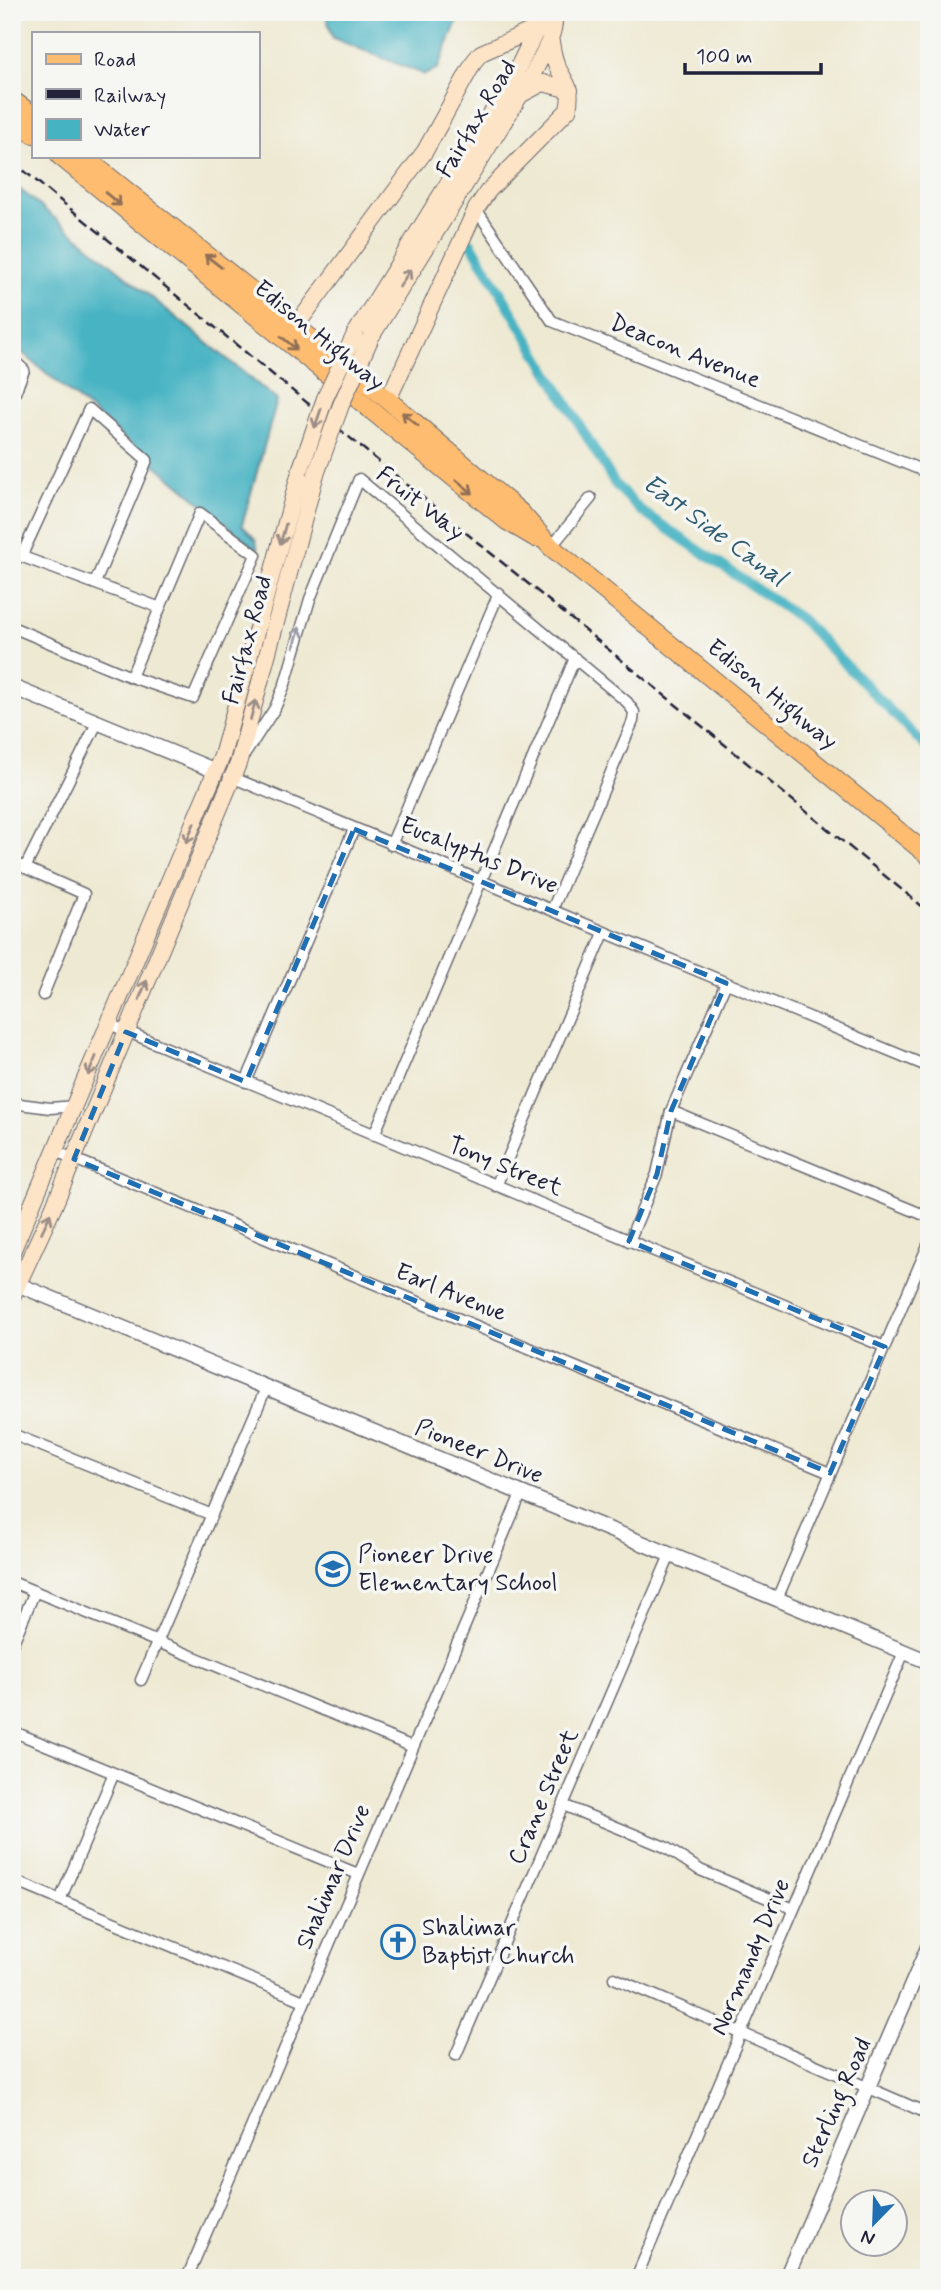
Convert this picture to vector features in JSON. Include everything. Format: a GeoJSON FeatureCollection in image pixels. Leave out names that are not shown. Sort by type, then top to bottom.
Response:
{"type":"FeatureCollection","features":[{"type":"Feature","properties":{"kind":"main road","name":"Fairfax Road"},"geometry":{"type":"LineString","coordinates":[[14,1288],[74,1159],[229,770],[308,473],[341,405],[363,335],[515,75],[545,12]]}},
{"type":"Feature","properties":{"kind":"main road","name":"Fairfax Road"},"geometry":{"type":"LineString","coordinates":[[363,335],[519,96],[550,37],[555,20],[553,12]]}},
{"type":"Feature","properties":{"kind":"main road"},"geometry":{"type":"LineString","coordinates":[[296,326],[425,151],[475,60],[481,53],[535,29]]}},
{"type":"Feature","properties":{"kind":"main road"},"geometry":{"type":"LineString","coordinates":[[388,400],[476,209],[488,191],[568,110],[568,81],[557,66],[550,37]]}},
{"type":"Feature","properties":{"kind":"main road"},"geometry":{"type":"LineString","coordinates":[[493,49],[515,75]]}},
{"type":"Feature","properties":{"kind":"main road"},"geometry":{"type":"LineString","coordinates":[[519,96],[543,83],[552,83],[570,90]]}},
{"type":"Feature","properties":{"kind":"main road"},"geometry":{"type":"LineString","coordinates":[[12,100],[32,114]]}},
{"type":"Feature","properties":{"kind":"main road"},"geometry":{"type":"LineString","coordinates":[[12,117],[32,133]]}},
{"type":"Feature","properties":{"kind":"main road","name":"Edison Highway"},"geometry":{"type":"LineString","coordinates":[[62,158],[507,522],[551,547]]}},
{"type":"Feature","properties":{"kind":"main road","name":"Edison Highway"},"geometry":{"type":"LineString","coordinates":[[86,158],[388,400],[520,512],[551,547],[929,856]]}},
{"type":"Feature","properties":{"kind":"main road","name":"Fairfax Road"},"geometry":{"type":"LineString","coordinates":[[12,1252],[109,1024],[229,770],[308,473]]}},
{"type":"Feature","properties":{"kind":"street","name":"Deacon Avenue"},"geometry":{"type":"LineString","coordinates":[[476,209],[552,321],[929,473]]}},
{"type":"Feature","properties":{"kind":"street"},"geometry":{"type":"LineString","coordinates":[[12,359],[24,370],[12,400]]}},
{"type":"Feature","properties":{"kind":"street"},"geometry":{"type":"LineString","coordinates":[[95,583],[147,460],[89,409],[17,555],[158,607]]}},
{"type":"Feature","properties":{"kind":"street","name":"Fruit Way"},"geometry":{"type":"LineString","coordinates":[[229,770],[275,708],[285,684],[310,599],[359,479],[499,593],[627,702],[634,712],[633,721],[552,910]]}},
{"type":"Feature","properties":{"kind":"street"},"geometry":{"type":"LineString","coordinates":[[551,547],[591,498]]}},
{"type":"Feature","properties":{"kind":"street"},"geometry":{"type":"LineString","coordinates":[[12,627],[131,677],[193,698],[256,555],[200,513],[158,607],[131,677]]}},
{"type":"Feature","properties":{"kind":"street"},"geometry":{"type":"LineString","coordinates":[[391,845],[499,593]]}},
{"type":"Feature","properties":{"kind":"street"},"geometry":{"type":"LineString","coordinates":[[374,1135],[575,658]]}},
{"type":"Feature","properties":{"kind":"street","name":"Eucalyptus Drive"},"geometry":{"type":"LineString","coordinates":[[12,687],[97,723],[229,770],[391,845],[929,1067]]}},
{"type":"Feature","properties":{"kind":"street"},"geometry":{"type":"LineString","coordinates":[[25,868],[97,723]]}},
{"type":"Feature","properties":{"kind":"street"},"geometry":{"type":"LineString","coordinates":[[246,1082],[354,829]]}},
{"type":"Feature","properties":{"kind":"street"},"geometry":{"type":"LineString","coordinates":[[12,862],[84,894],[43,995]]}},
{"type":"Feature","properties":{"kind":"street"},"geometry":{"type":"LineString","coordinates":[[496,1186],[604,933]]}},
{"type":"Feature","properties":{"kind":"street"},"geometry":{"type":"LineString","coordinates":[[629,1241],[657,1174],[671,1111],[726,983]]}},
{"type":"Feature","properties":{"kind":"street","name":"Tony Street"},"geometry":{"type":"LineString","coordinates":[[109,1024],[884,1346]]}},
{"type":"Feature","properties":{"kind":"street"},"geometry":{"type":"LineString","coordinates":[[12,1103],[50,1108],[75,1106]]}},
{"type":"Feature","properties":{"kind":"street"},"geometry":{"type":"LineString","coordinates":[[671,1111],[929,1217]]}},
{"type":"Feature","properties":{"kind":"street","name":"Earl Avenue"},"geometry":{"type":"LineString","coordinates":[[55,1151],[831,1473]]}},
{"type":"Feature","properties":{"kind":"street"},"geometry":{"type":"LineString","coordinates":[[776,1599],[929,1243]]}},
{"type":"Feature","properties":{"kind":"street","name":"Pioneer Drive"},"geometry":{"type":"LineString","coordinates":[[14,1288],[266,1388],[929,1662]]}},
{"type":"Feature","properties":{"kind":"street"},"geometry":{"type":"LineString","coordinates":[[141,1680],[266,1388]]}},
{"type":"Feature","properties":{"kind":"street"},"geometry":{"type":"LineString","coordinates":[[12,1434],[212,1515]]}},
{"type":"Feature","properties":{"kind":"street","name":"Shalimar Drive"},"geometry":{"type":"LineString","coordinates":[[187,2278],[521,1494]]}},
{"type":"Feature","properties":{"kind":"street","name":"Crane Street"},"geometry":{"type":"LineString","coordinates":[[456,2055],[670,1555]]}},
{"type":"Feature","properties":{"kind":"street"},"geometry":{"type":"LineString","coordinates":[[12,1582],[413,1747]]}},
{"type":"Feature","properties":{"kind":"street"},"geometry":{"type":"LineString","coordinates":[[12,1645],[35,1591]]}},
{"type":"Feature","properties":{"kind":"street","name":"Normandy Drive"},"geometry":{"type":"LineString","coordinates":[[636,2278],[904,1652]]}},
{"type":"Feature","properties":{"kind":"street"},"geometry":{"type":"LineString","coordinates":[[12,1731],[358,1874]]}},
{"type":"Feature","properties":{"kind":"street"},"geometry":{"type":"LineString","coordinates":[[60,1900],[114,1773]]}},
{"type":"Feature","properties":{"kind":"street"},"geometry":{"type":"LineString","coordinates":[[563,1805],[665,1847],[700,1870],[794,1909]]}},
{"type":"Feature","properties":{"kind":"street"},"geometry":{"type":"LineString","coordinates":[[12,1880],[304,2001]]}},
{"type":"Feature","properties":{"kind":"street","name":"Sterling Road"},"geometry":{"type":"LineString","coordinates":[[786,2278],[929,1945]]}},
{"type":"Feature","properties":{"kind":"street"},"geometry":{"type":"LineString","coordinates":[[614,1978],[929,2114]]}},
{"type":"Feature","properties":{"kind":"highlighted area"},"geometry":{"type":"Polygon","coordinates":[[[354,829],[726,983],[671,1111],[657,1174],[629,1241],[885,1347],[830,1473],[74,1159],[126,1032],[246,1082],[354,829]]]}},
{"type":"Feature","properties":{"kind":"water"},"geometry":{"type":"Polygon","coordinates":[[[325,12],[461,12],[438,68],[425,75],[333,38],[325,12]]]}},
{"type":"Feature","properties":{"kind":"water"},"geometry":{"type":"Polygon","coordinates":[[[12,183],[277,400],[242,525],[256,540],[258,551],[12,344],[12,183]]]}},
{"type":"Feature","properties":{"kind":"waterway","name":"East Side Canal"},"geometry":{"type":"LineString","coordinates":[[471,243],[615,484],[641,511],[801,619],[929,750]]}},
{"type":"Feature","properties":{"kind":"railway"},"geometry":{"type":"LineString","coordinates":[[12,161],[929,912]]}},
{"type":"Feature","properties":{"kind":"place","name":"Pioneer Drive Elementary School"},"geometry":{"type":"Point","coordinates":[333,1569]}},
{"type":"Feature","properties":{"kind":"place","name":"Shalimar Baptist Church"},"geometry":{"type":"Point","coordinates":[398,1942]}}]}
